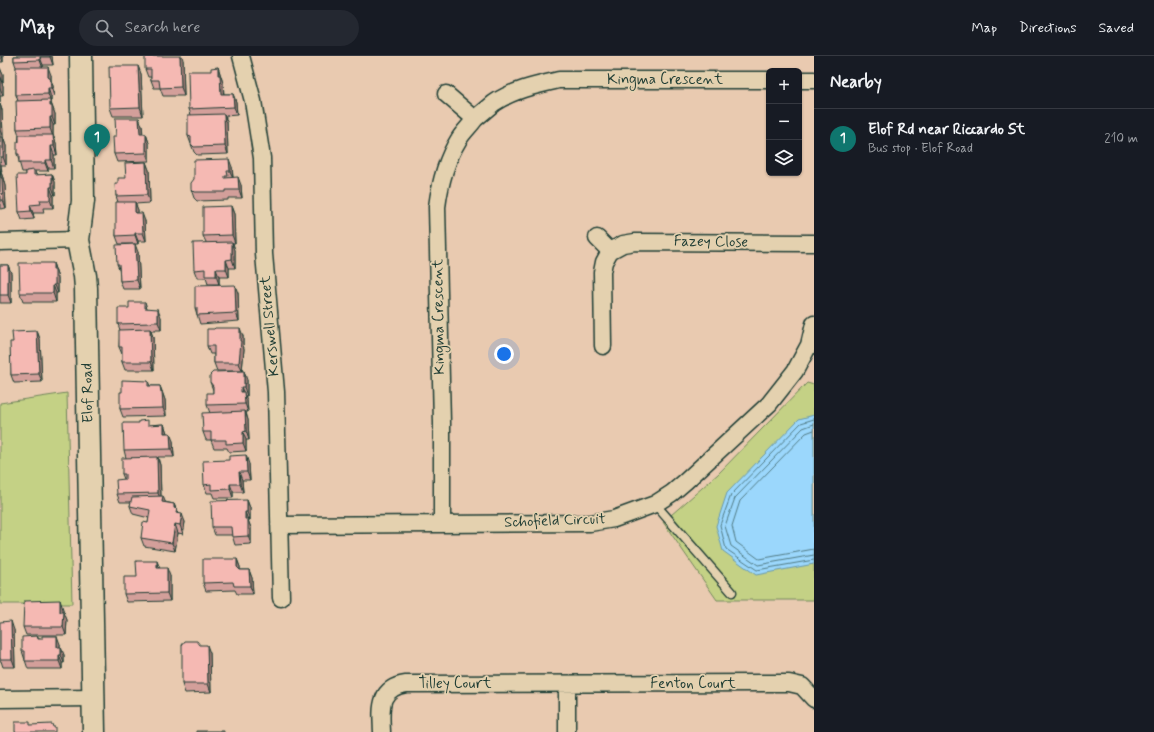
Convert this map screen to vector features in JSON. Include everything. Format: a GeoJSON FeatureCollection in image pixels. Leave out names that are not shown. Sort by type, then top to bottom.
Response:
{"type":"FeatureCollection","features":[{"type":"Feature","properties":{"kind":"street","name":"Elof Road"},"geometry":{"type":"LineString","coordinates":[[81,56],[83,201],[78,240],[86,288],[94,732]]}},
{"type":"Feature","properties":{"kind":"street","name":"Kerswell Street"},"geometry":{"type":"LineString","coordinates":[[241,56],[253,101],[262,158],[264,254],[276,392],[281,598]]}},
{"type":"Feature","properties":{"kind":"street","name":"Kingma Crescent"},"geometry":{"type":"LineString","coordinates":[[442,524],[442,423],[436,207],[441,180],[449,158],[459,138],[475,120],[495,103],[532,85],[559,80],[766,80]]}},
{"type":"Feature","properties":{"kind":"street"},"geometry":{"type":"LineString","coordinates":[[802,80],[814,80]]}},
{"type":"Feature","properties":{"kind":"street"},"geometry":{"type":"LineString","coordinates":[[446,94],[475,120]]}},
{"type":"Feature","properties":{"kind":"street"},"geometry":{"type":"LineString","coordinates":[[597,238],[610,251],[604,262],[602,272],[603,346]]}},
{"type":"Feature","properties":{"kind":"street"},"geometry":{"type":"LineString","coordinates":[[0,242],[78,240]]}},
{"type":"Feature","properties":{"kind":"street","name":"Fazey Close"},"geometry":{"type":"LineString","coordinates":[[610,251],[623,244],[635,242],[814,243]]}},
{"type":"Feature","properties":{"kind":"street","name":"Schofield Circuit"},"geometry":{"type":"LineString","coordinates":[[279,525],[590,522],[614,519],[655,504],[672,493],[686,481],[768,404],[795,371],[809,345],[814,324]]}},
{"type":"Feature","properties":{"kind":"street","name":"Fenton Court"},"geometry":{"type":"LineString","coordinates":[[567,684],[789,683],[802,686],[814,698]]}},
{"type":"Feature","properties":{"kind":"street"},"geometry":{"type":"LineString","coordinates":[[567,684],[567,732]]}},
{"type":"Feature","properties":{"kind":"street","name":"Tilley Court"},"geometry":{"type":"LineString","coordinates":[[382,732],[382,703],[384,696],[389,689],[398,685],[567,684]]}},
{"type":"Feature","properties":{"kind":"street"},"geometry":{"type":"LineString","coordinates":[[0,699],[94,698]]}},
{"type":"Feature","properties":{"kind":"lane"},"geometry":{"type":"LineString","coordinates":[[655,504],[732,592]]}},
{"type":"Feature","properties":{"kind":"green space"},"geometry":{"type":"Polygon","coordinates":[[[807,383],[814,385],[814,600],[717,600],[663,522],[718,474],[807,383]]]}},
{"type":"Feature","properties":{"kind":"green space"},"geometry":{"type":"Polygon","coordinates":[[[67,393],[72,604],[0,604],[0,403],[67,393]]]}},
{"type":"Feature","properties":{"kind":"water"},"geometry":{"type":"Polygon","coordinates":[[[814,415],[814,564],[756,575],[723,551],[716,526],[727,493],[799,419],[814,415]]]}},
{"type":"Feature","properties":{"kind":"building"},"geometry":{"type":"Polygon","coordinates":[[[14,56],[50,57],[40,57],[40,60],[14,61],[14,56]]]}},
{"type":"Feature","properties":{"kind":"building"},"geometry":{"type":"Polygon","coordinates":[[[145,56],[180,56],[181,87],[160,88],[159,80],[151,80],[151,69],[145,69],[145,56]]]}},
{"type":"Feature","properties":{"kind":"building"},"geometry":{"type":"Polygon","coordinates":[[[109,66],[138,66],[140,107],[110,108],[109,66]]]}},
{"type":"Feature","properties":{"kind":"building"},"geometry":{"type":"Polygon","coordinates":[[[16,67],[48,67],[48,78],[50,78],[51,88],[48,88],[48,94],[16,95],[16,67]]]}},
{"type":"Feature","properties":{"kind":"building"},"geometry":{"type":"Polygon","coordinates":[[[218,67],[221,94],[233,94],[234,107],[189,109],[188,71],[211,71],[211,68],[218,67]]]}},
{"type":"Feature","properties":{"kind":"building"},"geometry":{"type":"Polygon","coordinates":[[[50,100],[50,106],[52,106],[52,117],[50,117],[50,128],[17,129],[16,101],[50,100]]]}},
{"type":"Feature","properties":{"kind":"building"},"geometry":{"type":"Polygon","coordinates":[[[224,114],[225,146],[194,147],[191,144],[191,137],[188,136],[188,115],[224,114]]]}},
{"type":"Feature","properties":{"kind":"building"},"geometry":{"type":"Polygon","coordinates":[[[115,118],[139,118],[140,134],[146,134],[146,153],[114,154],[113,137],[116,137],[115,118]]]}},
{"type":"Feature","properties":{"kind":"building"},"geometry":{"type":"Polygon","coordinates":[[[19,135],[53,135],[54,146],[51,146],[51,160],[45,160],[45,163],[19,163],[17,142],[19,142],[19,135]]]}},
{"type":"Feature","properties":{"kind":"building"},"geometry":{"type":"Polygon","coordinates":[[[0,137],[3,137],[3,157],[0,157],[0,137]]]}},
{"type":"Feature","properties":{"kind":"building"},"geometry":{"type":"Polygon","coordinates":[[[229,159],[230,171],[227,171],[228,176],[225,176],[225,178],[238,177],[239,190],[225,190],[225,192],[194,192],[191,189],[191,183],[194,179],[194,160],[229,159]]]}},
{"type":"Feature","properties":{"kind":"building"},"geometry":{"type":"Polygon","coordinates":[[[146,162],[147,195],[116,196],[115,184],[118,184],[118,178],[126,178],[125,163],[146,162]]]}},
{"type":"Feature","properties":{"kind":"building"},"geometry":{"type":"Polygon","coordinates":[[[0,170],[2,178],[3,200],[0,200],[0,170]]]}},
{"type":"Feature","properties":{"kind":"building"},"geometry":{"type":"Polygon","coordinates":[[[34,170],[34,175],[52,174],[50,200],[40,200],[41,204],[30,205],[31,211],[19,212],[17,175],[26,175],[26,171],[34,170]]]}},
{"type":"Feature","properties":{"kind":"building"},"geometry":{"type":"Polygon","coordinates":[[[116,202],[135,202],[135,213],[142,213],[143,233],[116,236],[116,202]]]}},
{"type":"Feature","properties":{"kind":"building"},"geometry":{"type":"Polygon","coordinates":[[[231,206],[232,235],[203,236],[203,207],[231,206]]]}},
{"type":"Feature","properties":{"kind":"building"},"geometry":{"type":"Polygon","coordinates":[[[232,242],[232,259],[226,260],[226,269],[216,269],[216,276],[205,276],[205,269],[194,270],[193,243],[232,242]]]}},
{"type":"Feature","properties":{"kind":"building"},"geometry":{"type":"Polygon","coordinates":[[[135,244],[137,280],[120,281],[116,245],[135,244]]]}},
{"type":"Feature","properties":{"kind":"building"},"geometry":{"type":"Polygon","coordinates":[[[19,263],[53,263],[53,270],[55,270],[55,285],[53,285],[53,293],[20,293],[19,263]]]}},
{"type":"Feature","properties":{"kind":"building"},"geometry":{"type":"Polygon","coordinates":[[[0,265],[8,265],[8,295],[0,295],[0,265]]]}},
{"type":"Feature","properties":{"kind":"building"},"geometry":{"type":"Polygon","coordinates":[[[235,285],[236,313],[197,315],[197,308],[195,308],[195,286],[235,285]]]}},
{"type":"Feature","properties":{"kind":"building"},"geometry":{"type":"Polygon","coordinates":[[[129,302],[145,302],[145,308],[158,309],[158,322],[118,324],[118,308],[129,308],[129,302]]]}},
{"type":"Feature","properties":{"kind":"building"},"geometry":{"type":"Polygon","coordinates":[[[240,328],[241,341],[239,363],[214,363],[214,346],[207,346],[207,329],[240,328]]]}},
{"type":"Feature","properties":{"kind":"building"},"geometry":{"type":"Polygon","coordinates":[[[150,329],[151,362],[122,362],[122,347],[119,347],[119,330],[150,329]]]}},
{"type":"Feature","properties":{"kind":"building"},"geometry":{"type":"Polygon","coordinates":[[[37,331],[39,374],[11,375],[10,342],[13,342],[12,332],[37,331]]]}},
{"type":"Feature","properties":{"kind":"building"},"geometry":{"type":"Polygon","coordinates":[[[244,371],[244,387],[241,387],[241,392],[244,392],[245,404],[207,405],[207,393],[213,393],[210,375],[213,372],[244,371]]]}},
{"type":"Feature","properties":{"kind":"building"},"geometry":{"type":"Polygon","coordinates":[[[122,380],[148,381],[148,386],[160,386],[161,392],[162,391],[163,408],[120,409],[122,380]]]}},
{"type":"Feature","properties":{"kind":"building"},"geometry":{"type":"Polygon","coordinates":[[[245,411],[246,431],[243,432],[243,443],[226,444],[226,440],[211,440],[211,432],[203,432],[202,413],[245,411]]]}},
{"type":"Feature","properties":{"kind":"building"},"geometry":{"type":"Polygon","coordinates":[[[148,420],[148,425],[164,424],[164,433],[170,433],[171,449],[124,450],[123,423],[139,423],[139,421],[148,420]]]}},
{"type":"Feature","properties":{"kind":"building"},"geometry":{"type":"Polygon","coordinates":[[[246,455],[247,472],[239,472],[240,484],[230,484],[230,489],[211,490],[211,484],[204,485],[203,461],[229,460],[229,456],[246,455]]]}},
{"type":"Feature","properties":{"kind":"building"},"geometry":{"type":"Polygon","coordinates":[[[157,457],[158,493],[117,494],[116,480],[125,479],[125,474],[122,474],[122,458],[157,457]]]}},
{"type":"Feature","properties":{"kind":"building"},"geometry":{"type":"Polygon","coordinates":[[[163,496],[162,502],[174,504],[174,508],[177,509],[176,513],[182,514],[180,525],[175,524],[172,543],[141,538],[143,522],[148,523],[150,510],[130,506],[132,497],[163,496]]]}},
{"type":"Feature","properties":{"kind":"building"},"geometry":{"type":"Polygon","coordinates":[[[247,500],[247,512],[245,512],[245,519],[248,519],[248,536],[232,537],[231,527],[212,527],[211,501],[247,500]]]}},
{"type":"Feature","properties":{"kind":"building"},"geometry":{"type":"Polygon","coordinates":[[[203,559],[237,559],[237,567],[240,570],[249,570],[250,586],[234,586],[233,582],[203,583],[203,559]]]}},
{"type":"Feature","properties":{"kind":"building"},"geometry":{"type":"Polygon","coordinates":[[[136,561],[157,561],[157,568],[167,568],[167,593],[124,594],[124,577],[137,577],[136,561]]]}},
{"type":"Feature","properties":{"kind":"building"},"geometry":{"type":"Polygon","coordinates":[[[60,600],[60,612],[64,612],[63,627],[23,627],[24,601],[60,600]]]}},
{"type":"Feature","properties":{"kind":"building"},"geometry":{"type":"Polygon","coordinates":[[[11,621],[12,659],[0,659],[0,622],[11,621]]]}},
{"type":"Feature","properties":{"kind":"building"},"geometry":{"type":"Polygon","coordinates":[[[37,636],[38,639],[42,639],[42,636],[57,636],[57,647],[61,647],[59,661],[25,661],[25,651],[22,651],[22,637],[37,636]]]}},
{"type":"Feature","properties":{"kind":"building"},"geometry":{"type":"Polygon","coordinates":[[[185,641],[197,641],[200,645],[207,645],[208,684],[182,684],[182,645],[185,641]]]}},
{"type":"Feature","properties":{"kind":"building"},"geometry":{"type":"Polygon","coordinates":[[[15,722],[30,722],[30,725],[52,724],[53,727],[55,727],[55,732],[15,732],[15,722]]]}},
{"type":"Feature","properties":{"kind":"building"},"geometry":{"type":"Polygon","coordinates":[[[224,731],[224,732],[196,732],[224,731]]]}},
{"type":"Feature","properties":{"kind":"place","name":"Elof Rd near Riccardo St"},"geometry":{"type":"Point","coordinates":[97,157]}}]}
